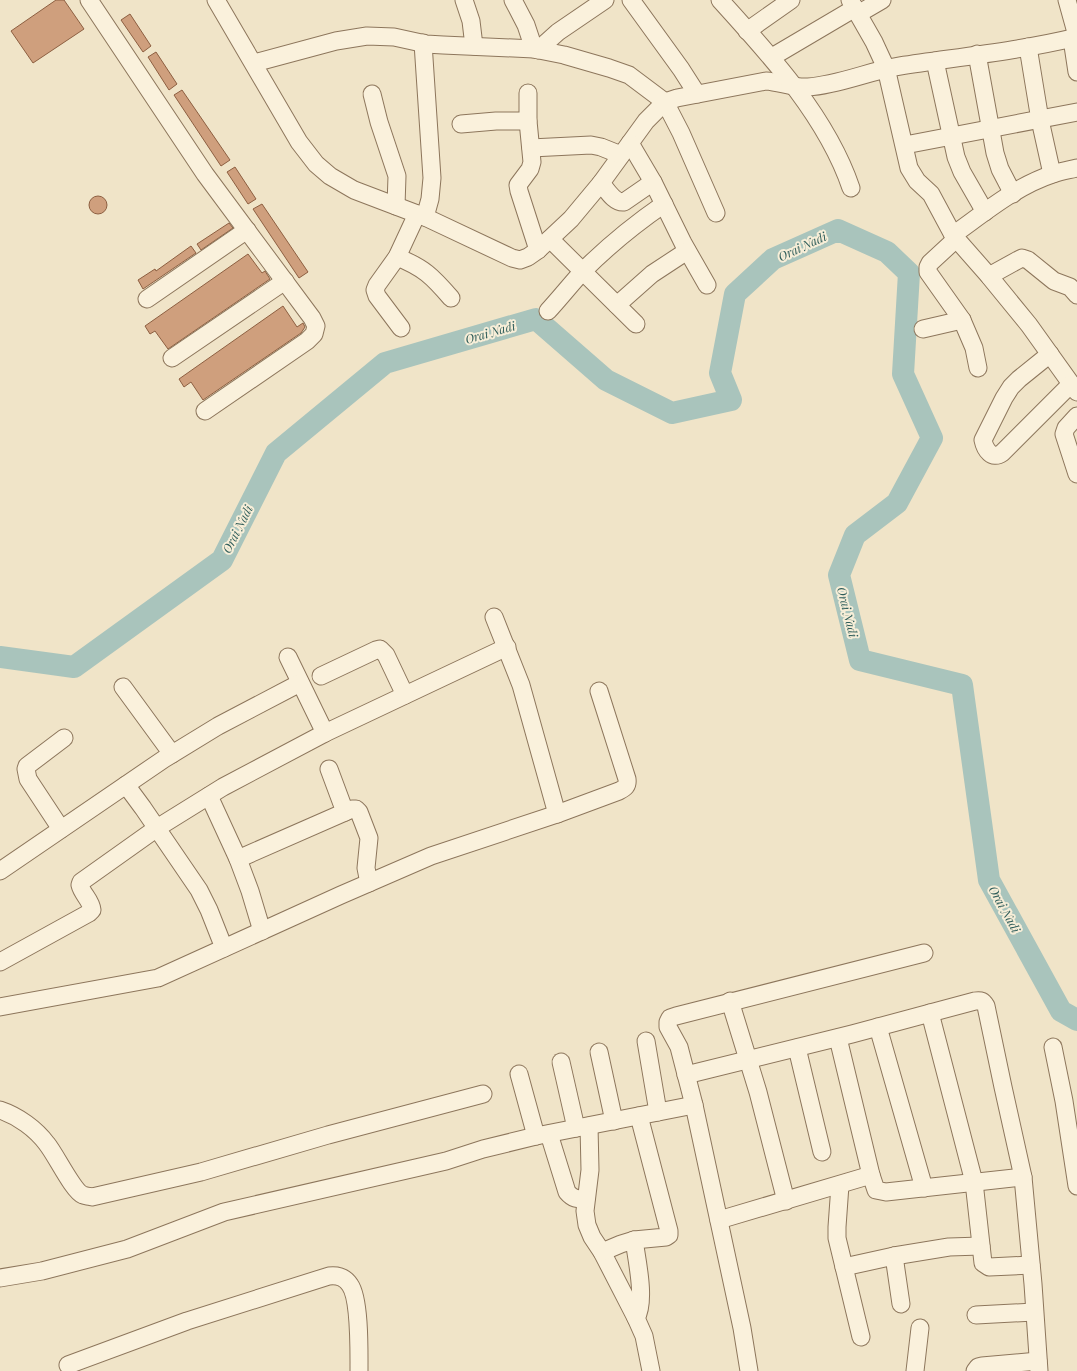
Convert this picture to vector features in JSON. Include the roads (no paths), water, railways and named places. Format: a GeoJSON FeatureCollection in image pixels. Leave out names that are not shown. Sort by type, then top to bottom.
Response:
{"type":"FeatureCollection","features":[{"type":"Feature","properties":{"kind":"street"},"geometry":{"type":"LineString","coordinates":[[89,0],[205,174],[285,281],[312,318],[316,326],[314,334],[307,341],[205,411]]}},
{"type":"Feature","properties":{"kind":"street"},"geometry":{"type":"LineString","coordinates":[[216,0],[300,142],[316,164],[330,176],[354,190],[421,216],[512,258],[520,260],[528,258],[538,250],[571,219],[601,183],[646,121],[665,102],[677,98],[766,81],[808,87],[826,84],[886,68],[1028,46],[1075,37]]}},
{"type":"Feature","properties":{"kind":"street"},"geometry":{"type":"LineString","coordinates":[[464,0],[471,21],[474,46]]}},
{"type":"Feature","properties":{"kind":"street"},"geometry":{"type":"LineString","coordinates":[[513,0],[526,25],[536,50]]}},
{"type":"Feature","properties":{"kind":"street"},"geometry":{"type":"LineString","coordinates":[[536,50],[558,32],[605,0]]}},
{"type":"Feature","properties":{"kind":"street"},"geometry":{"type":"LineString","coordinates":[[720,0],[772,57],[793,86],[831,141],[852,188]]}},
{"type":"Feature","properties":{"kind":"street"},"geometry":{"type":"LineString","coordinates":[[747,31],[790,0]]}},
{"type":"Feature","properties":{"kind":"street"},"geometry":{"type":"LineString","coordinates":[[772,57],[854,7],[882,0]]}},
{"type":"Feature","properties":{"kind":"street"},"geometry":{"type":"LineString","coordinates":[[1067,0],[1075,37],[1077,72]]}},
{"type":"Feature","properties":{"kind":"street"},"geometry":{"type":"LineString","coordinates":[[635,1],[697,94]]}},
{"type":"Feature","properties":{"kind":"street"},"geometry":{"type":"LineString","coordinates":[[854,7],[877,48],[886,68],[905,145],[909,168],[912,175],[931,194],[955,237],[989,276],[1028,325],[1050,354],[1074,388],[1002,453],[997,456],[993,456],[989,453],[983,440],[1004,398],[1019,379],[1050,354]]}},
{"type":"Feature","properties":{"kind":"street"},"geometry":{"type":"LineString","coordinates":[[254,63],[336,41],[367,36],[394,37],[423,43],[443,45],[536,50],[601,66],[629,75],[665,102],[676,121],[716,213]]}},
{"type":"Feature","properties":{"kind":"street"},"geometry":{"type":"LineString","coordinates":[[401,328],[377,296],[375,290],[397,258],[430,199],[432,178],[423,43]]}},
{"type":"Feature","properties":{"kind":"street"},"geometry":{"type":"LineString","coordinates":[[1028,46],[1040,120],[1052,174]]}},
{"type":"Feature","properties":{"kind":"street"},"geometry":{"type":"LineString","coordinates":[[977,54],[990,129],[1000,169],[1013,194]]}},
{"type":"Feature","properties":{"kind":"street"},"geometry":{"type":"LineString","coordinates":[[935,61],[956,157],[962,172],[985,212]]}},
{"type":"Feature","properties":{"kind":"street"},"geometry":{"type":"LineString","coordinates":[[528,93],[528,121],[532,162],[530,169],[518,185],[538,250]]}},
{"type":"Feature","properties":{"kind":"street"},"geometry":{"type":"LineString","coordinates":[[372,94],[379,122],[397,176],[398,184],[396,206]]}},
{"type":"Feature","properties":{"kind":"street"},"geometry":{"type":"LineString","coordinates":[[905,145],[1077,112]]}},
{"type":"Feature","properties":{"kind":"street"},"geometry":{"type":"LineString","coordinates":[[461,124],[496,121],[528,121]]}},
{"type":"Feature","properties":{"kind":"street"},"geometry":{"type":"LineString","coordinates":[[531,148],[591,144],[601,147],[626,149],[653,182],[687,251],[707,285]]}},
{"type":"Feature","properties":{"kind":"street"},"geometry":{"type":"LineString","coordinates":[[978,368],[974,348],[962,320],[928,272],[928,267],[955,237],[985,212],[1032,183],[1052,174],[1077,168]]}},
{"type":"Feature","properties":{"kind":"street"},"geometry":{"type":"LineString","coordinates":[[601,183],[616,200],[624,202],[653,182]]}},
{"type":"Feature","properties":{"kind":"street"},"geometry":{"type":"LineString","coordinates":[[548,310],[584,271],[627,231],[664,204]]}},
{"type":"Feature","properties":{"kind":"street"},"geometry":{"type":"LineString","coordinates":[[147,299],[247,230]]}},
{"type":"Feature","properties":{"kind":"street"},"geometry":{"type":"LineString","coordinates":[[550,239],[636,324]]}},
{"type":"Feature","properties":{"kind":"street"},"geometry":{"type":"LineString","coordinates":[[617,305],[652,274],[687,251]]}},
{"type":"Feature","properties":{"kind":"street"},"geometry":{"type":"LineString","coordinates":[[397,258],[422,269],[434,278],[450,298]]}},
{"type":"Feature","properties":{"kind":"street"},"geometry":{"type":"LineString","coordinates":[[989,276],[1022,258],[1028,260],[1049,278],[1070,287],[1077,295]]}},
{"type":"Feature","properties":{"kind":"street"},"geometry":{"type":"LineString","coordinates":[[172,358],[285,281]]}},
{"type":"Feature","properties":{"kind":"street"},"geometry":{"type":"LineString","coordinates":[[923,329],[962,320]]}},
{"type":"Feature","properties":{"kind":"street"},"geometry":{"type":"LineString","coordinates":[[1077,416],[1066,428],[1064,434],[1077,474]]}},
{"type":"Feature","properties":{"kind":"street"},"geometry":{"type":"LineString","coordinates":[[494,617],[522,685],[557,814]]}},
{"type":"Feature","properties":{"kind":"street"},"geometry":{"type":"LineString","coordinates":[[0,962],[89,913],[92,910],[91,906],[81,888],[81,882],[157,828],[209,796],[325,733],[507,647]]}},
{"type":"Feature","properties":{"kind":"street"},"geometry":{"type":"LineString","coordinates":[[321,676],[380,649],[384,651],[405,695]]}},
{"type":"Feature","properties":{"kind":"street"},"geometry":{"type":"LineString","coordinates":[[288,657],[325,733]]}},
{"type":"Feature","properties":{"kind":"street"},"geometry":{"type":"LineString","coordinates":[[0,870],[172,754],[218,726],[300,683]]}},
{"type":"Feature","properties":{"kind":"street"},"geometry":{"type":"LineString","coordinates":[[123,688],[172,754]]}},
{"type":"Feature","properties":{"kind":"street"},"geometry":{"type":"LineString","coordinates":[[0,1007],[158,978],[431,856],[557,814],[619,791],[625,787],[627,783],[599,691]]}},
{"type":"Feature","properties":{"kind":"street"},"geometry":{"type":"LineString","coordinates":[[62,829],[28,779],[26,769],[27,766],[64,738]]}},
{"type":"Feature","properties":{"kind":"street"},"geometry":{"type":"LineString","coordinates":[[329,769],[345,812]]}},
{"type":"Feature","properties":{"kind":"street"},"geometry":{"type":"LineString","coordinates":[[126,785],[199,890],[209,910],[224,948]]}},
{"type":"Feature","properties":{"kind":"street"},"geometry":{"type":"LineString","coordinates":[[209,796],[238,859],[262,931]]}},
{"type":"Feature","properties":{"kind":"street"},"geometry":{"type":"LineString","coordinates":[[238,859],[345,812],[356,809],[359,812],[369,838],[366,868],[369,883]]}},
{"type":"Feature","properties":{"kind":"street"},"geometry":{"type":"LineString","coordinates":[[750,1371],[694,1105],[679,1047],[668,1027],[668,1022],[670,1018],[730,1001],[924,953]]}},
{"type":"Feature","properties":{"kind":"street"},"geometry":{"type":"LineString","coordinates":[[686,1075],[838,1038],[981,1000],[986,1006],[1024,1177],[1038,1366],[982,1366],[978,1367],[975,1371]]}},
{"type":"Feature","properties":{"kind":"street"},"geometry":{"type":"LineString","coordinates":[[730,1001],[758,1092],[786,1201]]}},
{"type":"Feature","properties":{"kind":"street"},"geometry":{"type":"LineString","coordinates":[[930,1013],[974,1182],[982,1261],[985,1266],[989,1267],[1031,1265]]}},
{"type":"Feature","properties":{"kind":"street"},"geometry":{"type":"LineString","coordinates":[[878,1027],[924,1188]]}},
{"type":"Feature","properties":{"kind":"street"},"geometry":{"type":"LineString","coordinates":[[838,1038],[871,1175],[876,1190],[886,1192],[1024,1177]]}},
{"type":"Feature","properties":{"kind":"street"},"geometry":{"type":"LineString","coordinates":[[646,1041],[658,1112]]}},
{"type":"Feature","properties":{"kind":"street"},"geometry":{"type":"LineString","coordinates":[[1053,1047],[1066,1109],[1077,1186]]}},
{"type":"Feature","properties":{"kind":"street"},"geometry":{"type":"LineString","coordinates":[[797,1048],[822,1152]]}},
{"type":"Feature","properties":{"kind":"street"},"geometry":{"type":"LineString","coordinates":[[600,1052],[614,1121]]}},
{"type":"Feature","properties":{"kind":"street"},"geometry":{"type":"LineString","coordinates":[[562,1062],[583,1127],[590,1170],[586,1199],[587,1224],[592,1237],[602,1252],[644,1336],[651,1371]]}},
{"type":"Feature","properties":{"kind":"street"},"geometry":{"type":"LineString","coordinates":[[519,1074],[567,1192],[572,1198],[577,1200],[586,1199]]}},
{"type":"Feature","properties":{"kind":"street"},"geometry":{"type":"LineString","coordinates":[[0,1110],[30,1126],[47,1144],[63,1167],[74,1187],[82,1195],[92,1197],[201,1172],[328,1135],[416,1113],[483,1094]]}},
{"type":"Feature","properties":{"kind":"street"},"geometry":{"type":"LineString","coordinates":[[0,1278],[42,1271],[127,1248],[224,1212],[432,1164],[483,1149],[543,1135],[694,1105]]}},
{"type":"Feature","properties":{"kind":"street"},"geometry":{"type":"LineString","coordinates":[[602,1252],[634,1240],[666,1237],[668,1235],[669,1231],[640,1116]]}},
{"type":"Feature","properties":{"kind":"street"},"geometry":{"type":"LineString","coordinates":[[719,1220],[871,1175]]}},
{"type":"Feature","properties":{"kind":"street"},"geometry":{"type":"LineString","coordinates":[[840,1185],[836,1227],[837,1238],[861,1337]]}},
{"type":"Feature","properties":{"kind":"street"},"geometry":{"type":"LineString","coordinates":[[634,1240],[638,1265],[641,1306],[636,1318]]}},
{"type":"Feature","properties":{"kind":"street"},"geometry":{"type":"LineString","coordinates":[[844,1267],[894,1256],[949,1247],[981,1246]]}},
{"type":"Feature","properties":{"kind":"street"},"geometry":{"type":"LineString","coordinates":[[894,1256],[901,1304]]}},
{"type":"Feature","properties":{"kind":"street"},"geometry":{"type":"LineString","coordinates":[[68,1365],[187,1321],[329,1276],[338,1275],[345,1279],[351,1286],[355,1299],[359,1341],[359,1371]]}},
{"type":"Feature","properties":{"kind":"street"},"geometry":{"type":"LineString","coordinates":[[976,1315],[1034,1312]]}},
{"type":"Feature","properties":{"kind":"street"},"geometry":{"type":"LineString","coordinates":[[915,1371],[920,1328]]}},
{"type":"Feature","properties":{"kind":"waterway","name":"Orai Nadi"},"geometry":{"type":"LineString","coordinates":[[0,657],[74,667],[222,560],[276,453],[385,363],[536,319],[606,380],[672,413],[731,400],[720,373],[735,294],[773,259],[838,230],[887,252],[909,273],[903,374],[932,438],[897,503],[855,535],[839,575],[860,660],[962,685],[989,880],[1061,1011],[1077,1020]]}}]}
